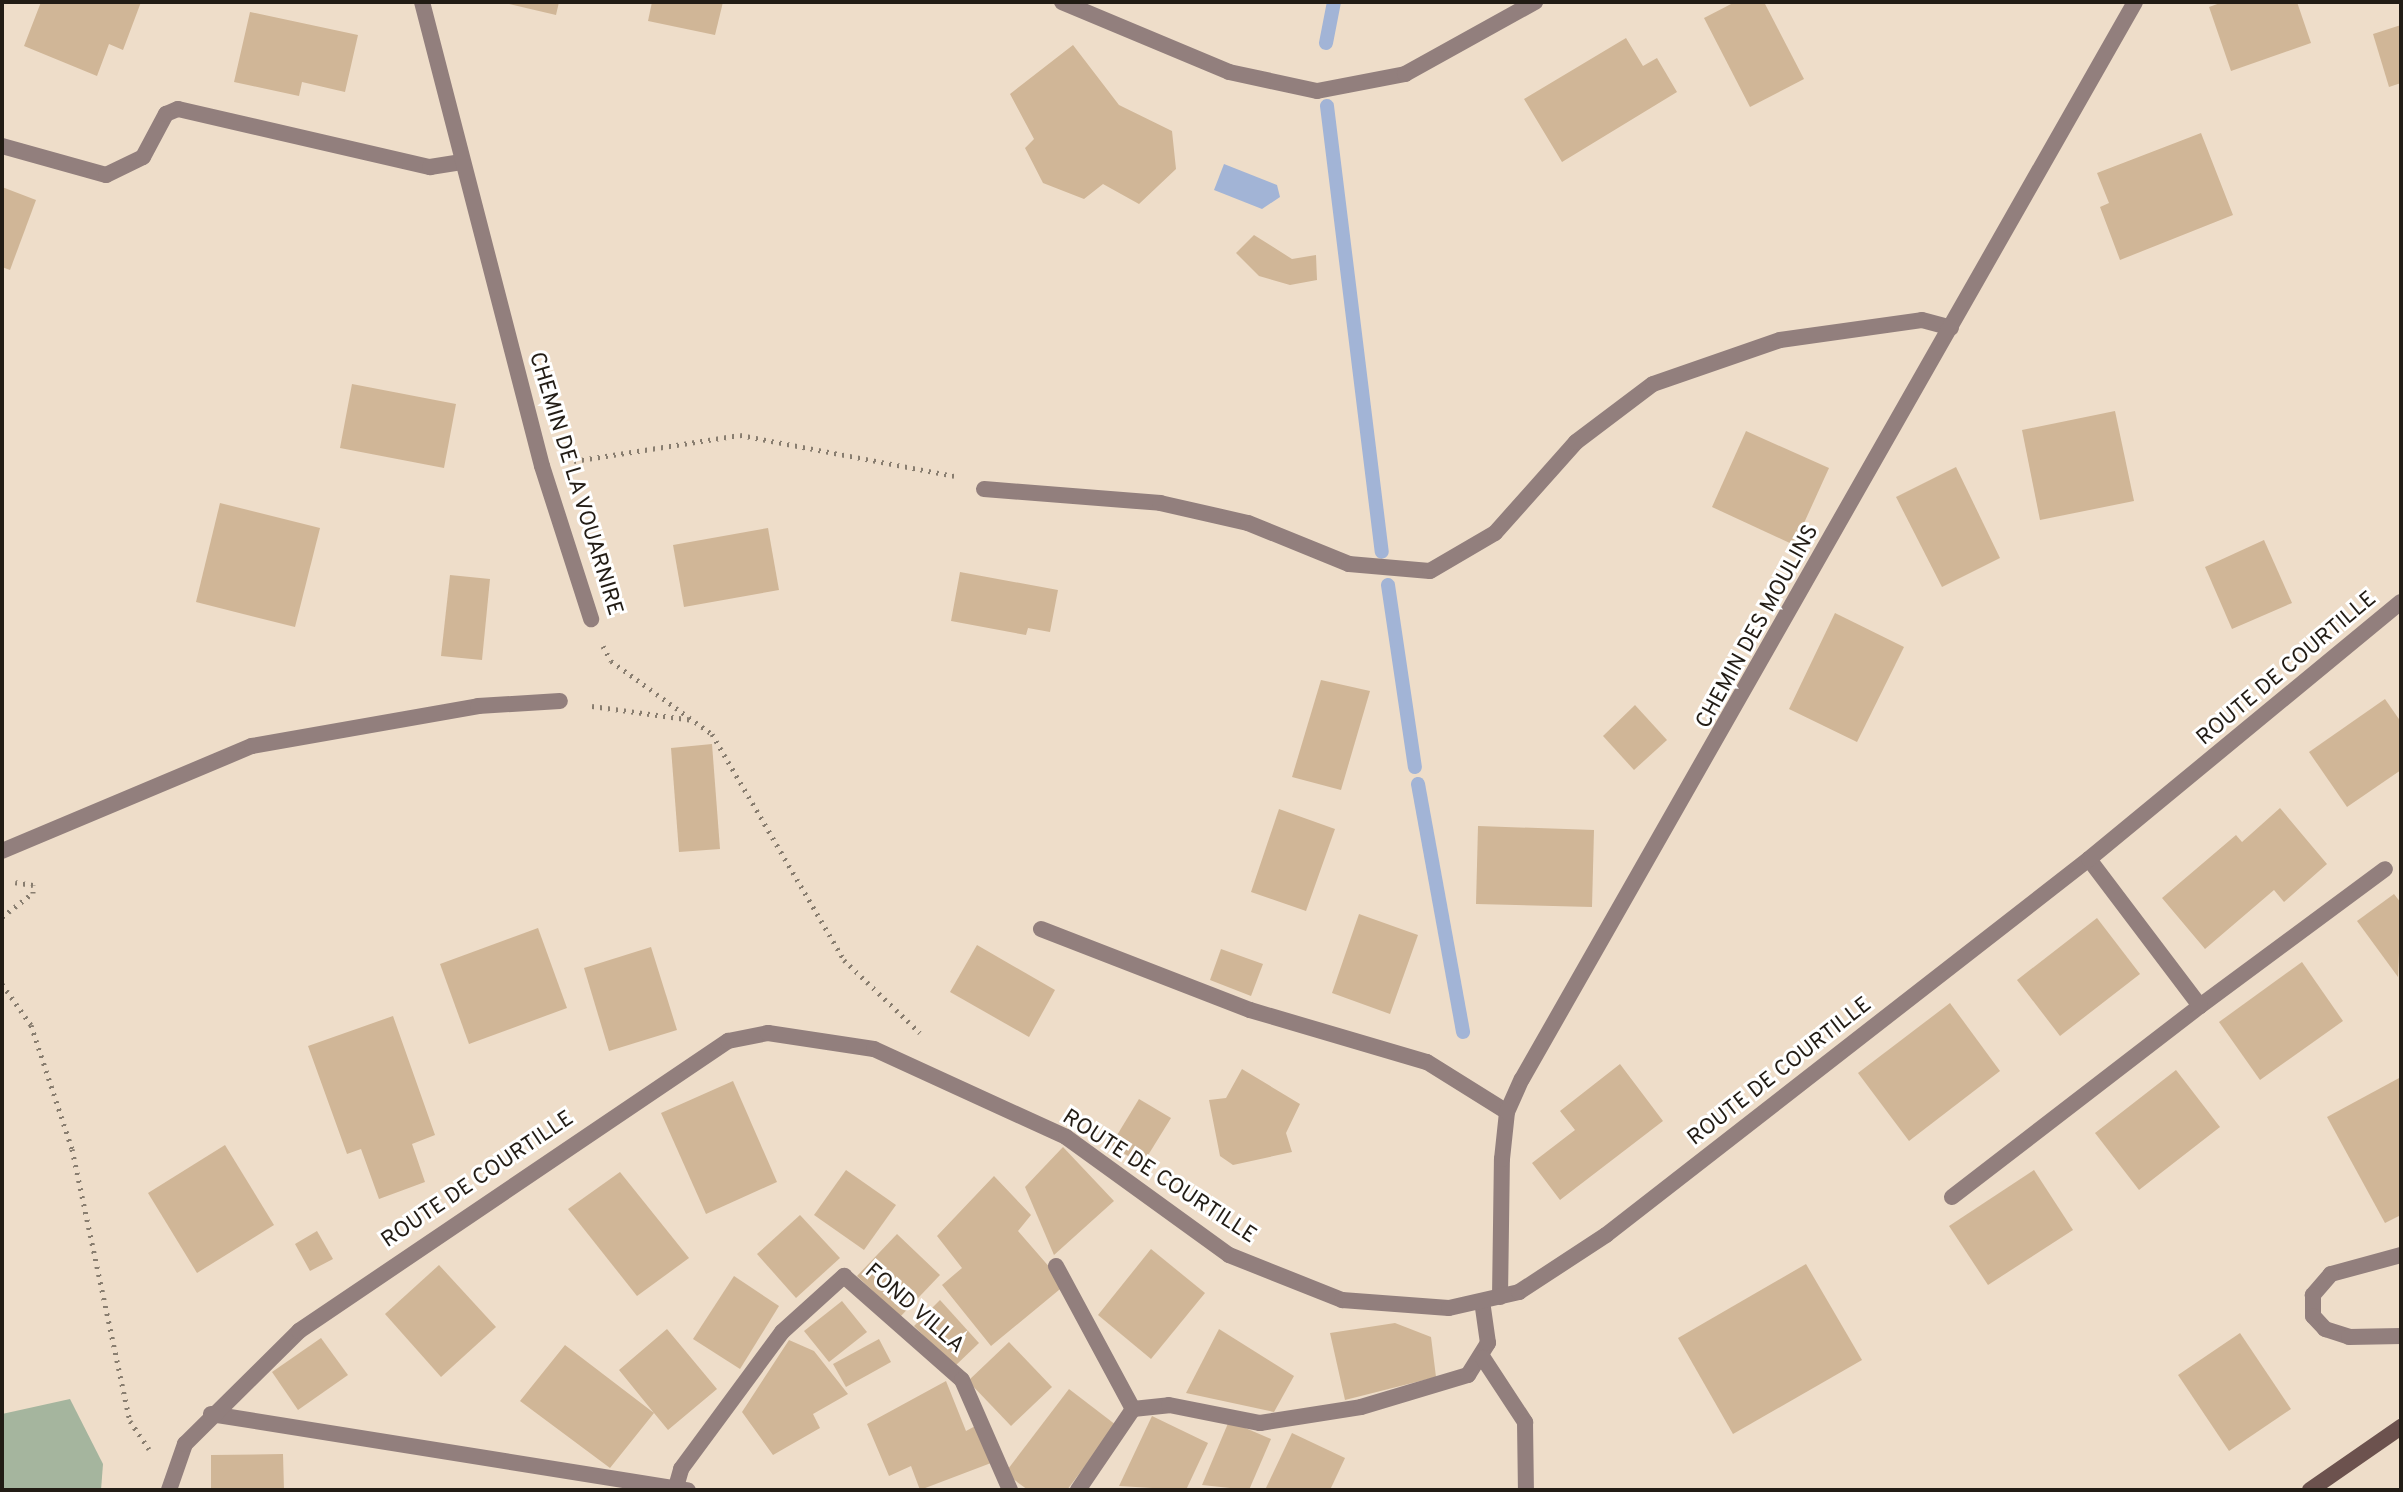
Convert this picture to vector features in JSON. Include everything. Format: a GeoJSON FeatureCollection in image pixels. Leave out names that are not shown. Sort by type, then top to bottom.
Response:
{"type":"FeatureCollection","features":[{"type":"Feature","properties":{"kind":"main road"},"geometry":{"type":"LineString","coordinates":[[2310,1490],[2401,1427]]}},
{"type":"Feature","properties":{"kind":"street","name":"CHEMIN DE LA VOUARNIRE"},"geometry":{"type":"LineString","coordinates":[[422,2],[542,466],[591,619]]}},
{"type":"Feature","properties":{"kind":"street"},"geometry":{"type":"LineString","coordinates":[[1062,2],[1229,72],[1317,91],[1405,74],[1535,2]]}},
{"type":"Feature","properties":{"kind":"street","name":"CHEMIN DES MOULINS"},"geometry":{"type":"LineString","coordinates":[[1500,1297],[1507,1112],[2135,2]]}},
{"type":"Feature","properties":{"kind":"street"},"geometry":{"type":"LineString","coordinates":[[2,146],[106,175],[143,157],[166,114],[178,109],[430,167],[462,162]]}},
{"type":"Feature","properties":{"kind":"street"},"geometry":{"type":"LineString","coordinates":[[984,489],[1160,503],[1248,523],[1349,564],[1430,571],[1495,533],[1576,442],[1653,384],[1780,340],[1922,320],[1951,328]]}},
{"type":"Feature","properties":{"kind":"street","name":"ROUTE DE COURTILLE"},"geometry":{"type":"LineString","coordinates":[[171,1482],[185,1444],[211,1414],[299,1331],[506,1185],[728,1041],[768,1033],[874,1049],[1066,1137],[1229,1255],[1342,1300],[1449,1308],[1519,1292],[1606,1235],[2089,859],[2401,602]]}},
{"type":"Feature","properties":{"kind":"street"},"geometry":{"type":"LineString","coordinates":[[2,851],[252,746],[478,706],[560,701]]}},
{"type":"Feature","properties":{"kind":"street"},"geometry":{"type":"LineString","coordinates":[[2089,859],[2200,1006]]}},
{"type":"Feature","properties":{"kind":"street"},"geometry":{"type":"LineString","coordinates":[[1952,1197],[2200,1006],[2385,869]]}},
{"type":"Feature","properties":{"kind":"street"},"geometry":{"type":"LineString","coordinates":[[1041,929],[1250,1010],[1427,1062],[1507,1112]]}},
{"type":"Feature","properties":{"kind":"street"},"geometry":{"type":"LineString","coordinates":[[2401,1255],[2331,1274],[2313,1295],[2313,1316],[2325,1329],[2349,1337],[2401,1336]]}},
{"type":"Feature","properties":{"kind":"street"},"geometry":{"type":"LineString","coordinates":[[1056,1266],[1133,1409]]}},
{"type":"Feature","properties":{"kind":"street","name":"FOND VILLA"},"geometry":{"type":"LineString","coordinates":[[211,1414],[682,1489],[681,1469],[782,1332],[844,1276],[962,1380],[1010,1490]]}},
{"type":"Feature","properties":{"kind":"street"},"geometry":{"type":"LineString","coordinates":[[1482,1301],[1483,1358],[1525,1422],[1526,1490]]}},
{"type":"Feature","properties":{"kind":"street"},"geometry":{"type":"LineString","coordinates":[[1078,1490],[1133,1409],[1149,1403],[1291,1422],[1444,1388],[1483,1358]]}},
{"type":"Feature","properties":{"kind":"path"},"geometry":{"type":"LineString","coordinates":[[542,466],[721,436],[761,436],[967,479],[984,489]]}},
{"type":"Feature","properties":{"kind":"path","name":"CHEMIN DE LA VOUARNIRE"},"geometry":{"type":"LineString","coordinates":[[591,619],[611,661],[697,720],[730,761],[766,837],[844,960],[932,1047]]}},
{"type":"Feature","properties":{"kind":"path"},"geometry":{"type":"LineString","coordinates":[[560,701],[697,720]]}},
{"type":"Feature","properties":{"kind":"path"},"geometry":{"type":"LineString","coordinates":[[2,880],[33,885],[2,917]]}},
{"type":"Feature","properties":{"kind":"path"},"geometry":{"type":"LineString","coordinates":[[2,984],[31,1025],[72,1149],[130,1421],[171,1482]]}},
{"type":"Feature","properties":{"kind":"green space"},"geometry":{"type":"Polygon","coordinates":[[[70,1399],[103,1464],[101,1490],[2,1490],[2,1414],[70,1399]]]}},
{"type":"Feature","properties":{"kind":"water"},"geometry":{"type":"Polygon","coordinates":[[[1224,164],[1277,185],[1280,197],[1262,209],[1214,190],[1224,164]]]}},
{"type":"Feature","properties":{"kind":"building"},"geometry":{"type":"Polygon","coordinates":[[[41,2],[141,2],[123,50],[109,44],[97,76],[24,46],[41,2]]]}},
{"type":"Feature","properties":{"kind":"building"},"geometry":{"type":"Polygon","coordinates":[[[500,2],[559,2],[556,15],[500,2]]]}},
{"type":"Feature","properties":{"kind":"building"},"geometry":{"type":"Polygon","coordinates":[[[652,2],[723,2],[715,35],[648,21],[652,2]]]}},
{"type":"Feature","properties":{"kind":"building"},"geometry":{"type":"Polygon","coordinates":[[[1735,2],[1764,2],[1804,79],[1750,107],[1704,18],[1735,2]]]}},
{"type":"Feature","properties":{"kind":"building"},"geometry":{"type":"Polygon","coordinates":[[[2223,2],[2297,2],[2311,43],[2231,71],[2209,7],[2223,2]]]}},
{"type":"Feature","properties":{"kind":"building"},"geometry":{"type":"Polygon","coordinates":[[[250,12],[358,35],[345,92],[302,82],[299,96],[234,82],[250,12]]]}},
{"type":"Feature","properties":{"kind":"building"},"geometry":{"type":"Polygon","coordinates":[[[2401,25],[2401,83],[2389,87],[2373,34],[2401,25]]]}},
{"type":"Feature","properties":{"kind":"building"},"geometry":{"type":"Polygon","coordinates":[[[1626,38],[1643,66],[1657,58],[1677,92],[1562,162],[1524,99],[1626,38]]]}},
{"type":"Feature","properties":{"kind":"building"},"geometry":{"type":"Polygon","coordinates":[[[1073,45],[1119,105],[1172,131],[1176,169],[1139,204],[1103,184],[1084,199],[1043,183],[1025,148],[1034,139],[1010,94],[1073,45]]]}},
{"type":"Feature","properties":{"kind":"building"},"geometry":{"type":"Polygon","coordinates":[[[2201,133],[2233,215],[2120,260],[2100,207],[2109,203],[2097,173],[2201,133]]]}},
{"type":"Feature","properties":{"kind":"building"},"geometry":{"type":"Polygon","coordinates":[[[2,187],[36,200],[10,270],[2,267],[2,187]]]}},
{"type":"Feature","properties":{"kind":"building"},"geometry":{"type":"Polygon","coordinates":[[[1254,235],[1292,259],[1316,255],[1317,280],[1290,285],[1259,276],[1236,253],[1254,235]]]}},
{"type":"Feature","properties":{"kind":"building"},"geometry":{"type":"Polygon","coordinates":[[[352,384],[456,404],[444,468],[340,448],[352,384]]]}},
{"type":"Feature","properties":{"kind":"building"},"geometry":{"type":"Polygon","coordinates":[[[2115,411],[2134,501],[2040,520],[2022,430],[2115,411]]]}},
{"type":"Feature","properties":{"kind":"building"},"geometry":{"type":"Polygon","coordinates":[[[1746,431],[1829,468],[1794,545],[1712,507],[1746,431]]]}},
{"type":"Feature","properties":{"kind":"building"},"geometry":{"type":"Polygon","coordinates":[[[1956,467],[2000,558],[1942,587],[1896,497],[1956,467]]]}},
{"type":"Feature","properties":{"kind":"building"},"geometry":{"type":"Polygon","coordinates":[[[220,503],[320,528],[295,627],[196,602],[220,503]]]}},
{"type":"Feature","properties":{"kind":"building"},"geometry":{"type":"Polygon","coordinates":[[[768,528],[779,590],[684,607],[673,545],[768,528]]]}},
{"type":"Feature","properties":{"kind":"building"},"geometry":{"type":"Polygon","coordinates":[[[2264,540],[2292,603],[2232,629],[2205,567],[2264,540]]]}},
{"type":"Feature","properties":{"kind":"building"},"geometry":{"type":"Polygon","coordinates":[[[960,572],[1058,590],[1050,632],[1028,628],[1026,635],[951,621],[960,572]]]}},
{"type":"Feature","properties":{"kind":"building"},"geometry":{"type":"Polygon","coordinates":[[[450,575],[490,579],[482,660],[441,656],[450,575]]]}},
{"type":"Feature","properties":{"kind":"building"},"geometry":{"type":"Polygon","coordinates":[[[1835,613],[1904,647],[1857,742],[1789,709],[1835,613]]]}},
{"type":"Feature","properties":{"kind":"building"},"geometry":{"type":"Polygon","coordinates":[[[1321,680],[1370,691],[1341,790],[1292,777],[1321,680]]]}},
{"type":"Feature","properties":{"kind":"building"},"geometry":{"type":"Polygon","coordinates":[[[2385,699],[2401,722],[2401,770],[2347,807],[2309,752],[2385,699]]]}},
{"type":"Feature","properties":{"kind":"building"},"geometry":{"type":"Polygon","coordinates":[[[1635,705],[1667,740],[1634,770],[1603,736],[1635,705]]]}},
{"type":"Feature","properties":{"kind":"building"},"geometry":{"type":"Polygon","coordinates":[[[712,744],[720,849],[679,852],[671,748],[712,744]]]}},
{"type":"Feature","properties":{"kind":"building"},"geometry":{"type":"Polygon","coordinates":[[[2280,808],[2327,864],[2284,902],[2274,890],[2205,949],[2162,898],[2236,835],[2242,842],[2280,808]]]}},
{"type":"Feature","properties":{"kind":"building"},"geometry":{"type":"Polygon","coordinates":[[[1279,809],[1335,829],[1306,911],[1251,892],[1279,809]]]}},
{"type":"Feature","properties":{"kind":"building"},"geometry":{"type":"Polygon","coordinates":[[[1478,826],[1594,830],[1592,907],[1476,904],[1478,826]]]}},
{"type":"Feature","properties":{"kind":"building"},"geometry":{"type":"Polygon","coordinates":[[[2394,894],[2401,903],[2398,977],[2357,921],[2394,894]]]}},
{"type":"Feature","properties":{"kind":"building"},"geometry":{"type":"Polygon","coordinates":[[[1359,914],[1418,935],[1390,1014],[1332,993],[1359,914]]]}},
{"type":"Feature","properties":{"kind":"building"},"geometry":{"type":"Polygon","coordinates":[[[2097,918],[2140,974],[2060,1036],[2017,980],[2097,918]]]}},
{"type":"Feature","properties":{"kind":"building"},"geometry":{"type":"Polygon","coordinates":[[[538,928],[567,1008],[469,1044],[440,964],[538,928]]]}},
{"type":"Feature","properties":{"kind":"building"},"geometry":{"type":"Polygon","coordinates":[[[977,945],[1055,990],[1029,1037],[950,992],[977,945]]]}},
{"type":"Feature","properties":{"kind":"building"},"geometry":{"type":"Polygon","coordinates":[[[651,947],[677,1030],[609,1051],[584,968],[651,947]]]}},
{"type":"Feature","properties":{"kind":"building"},"geometry":{"type":"Polygon","coordinates":[[[1221,949],[1263,964],[1251,996],[1210,980],[1221,949]]]}},
{"type":"Feature","properties":{"kind":"building"},"geometry":{"type":"Polygon","coordinates":[[[2302,962],[2343,1021],[2260,1080],[2219,1022],[2302,962]]]}},
{"type":"Feature","properties":{"kind":"building"},"geometry":{"type":"Polygon","coordinates":[[[1950,1003],[2000,1071],[1909,1141],[1858,1073],[1950,1003]]]}},
{"type":"Feature","properties":{"kind":"building"},"geometry":{"type":"Polygon","coordinates":[[[393,1016],[435,1135],[412,1144],[425,1182],[379,1199],[361,1149],[347,1154],[308,1046],[393,1016]]]}},
{"type":"Feature","properties":{"kind":"building"},"geometry":{"type":"Polygon","coordinates":[[[1620,1064],[1663,1121],[1560,1200],[1532,1163],[1575,1130],[1560,1111],[1620,1064]]]}},
{"type":"Feature","properties":{"kind":"building"},"geometry":{"type":"Polygon","coordinates":[[[1242,1069],[1300,1104],[1286,1133],[1292,1152],[1233,1165],[1220,1156],[1209,1100],[1226,1098],[1242,1069]]]}},
{"type":"Feature","properties":{"kind":"building"},"geometry":{"type":"Polygon","coordinates":[[[2176,1070],[2220,1127],[2139,1190],[2095,1133],[2176,1070]]]}},
{"type":"Feature","properties":{"kind":"building"},"geometry":{"type":"Polygon","coordinates":[[[2401,1077],[2401,1215],[2385,1223],[2327,1117],[2401,1077]]]}},
{"type":"Feature","properties":{"kind":"building"},"geometry":{"type":"Polygon","coordinates":[[[733,1081],[777,1182],[706,1214],[661,1113],[733,1081]]]}},
{"type":"Feature","properties":{"kind":"building"},"geometry":{"type":"Polygon","coordinates":[[[1139,1099],[1171,1118],[1142,1165],[1111,1145],[1139,1099]]]}},
{"type":"Feature","properties":{"kind":"building"},"geometry":{"type":"Polygon","coordinates":[[[225,1145],[274,1225],[197,1273],[148,1193],[225,1145]]]}},
{"type":"Feature","properties":{"kind":"building"},"geometry":{"type":"Polygon","coordinates":[[[1063,1147],[1114,1201],[1054,1255],[1025,1187],[1063,1147]]]}},
{"type":"Feature","properties":{"kind":"building"},"geometry":{"type":"Polygon","coordinates":[[[846,1170],[896,1205],[864,1250],[814,1215],[846,1170]]]}},
{"type":"Feature","properties":{"kind":"building"},"geometry":{"type":"Polygon","coordinates":[[[2034,1170],[2073,1230],[1988,1285],[1949,1226],[2034,1170]]]}},
{"type":"Feature","properties":{"kind":"building"},"geometry":{"type":"Polygon","coordinates":[[[620,1172],[689,1258],[637,1296],[568,1209],[620,1172]]]}},
{"type":"Feature","properties":{"kind":"building"},"geometry":{"type":"Polygon","coordinates":[[[994,1176],[1031,1215],[1018,1231],[1065,1285],[991,1346],[942,1285],[962,1268],[937,1236],[994,1176]]]}},
{"type":"Feature","properties":{"kind":"building"},"geometry":{"type":"Polygon","coordinates":[[[800,1215],[840,1258],[796,1298],[757,1254],[800,1215]]]}},
{"type":"Feature","properties":{"kind":"building"},"geometry":{"type":"Polygon","coordinates":[[[317,1231],[333,1259],[310,1271],[295,1244],[317,1231]]]}},
{"type":"Feature","properties":{"kind":"building"},"geometry":{"type":"Polygon","coordinates":[[[897,1234],[940,1275],[900,1317],[857,1276],[897,1234]]]}},
{"type":"Feature","properties":{"kind":"building"},"geometry":{"type":"Polygon","coordinates":[[[1151,1249],[1205,1293],[1151,1359],[1098,1315],[1151,1249]]]}},
{"type":"Feature","properties":{"kind":"building"},"geometry":{"type":"Polygon","coordinates":[[[1806,1264],[1862,1360],[1733,1434],[1678,1338],[1806,1264]]]}},
{"type":"Feature","properties":{"kind":"building"},"geometry":{"type":"Polygon","coordinates":[[[439,1265],[496,1327],[441,1377],[385,1314],[439,1265]]]}},
{"type":"Feature","properties":{"kind":"building"},"geometry":{"type":"Polygon","coordinates":[[[734,1276],[779,1306],[740,1369],[693,1339],[734,1276]]]}},
{"type":"Feature","properties":{"kind":"building"},"geometry":{"type":"Polygon","coordinates":[[[940,1300],[979,1343],[954,1367],[914,1326],[940,1300]]]}},
{"type":"Feature","properties":{"kind":"building"},"geometry":{"type":"Polygon","coordinates":[[[842,1301],[867,1332],[829,1362],[804,1331],[842,1301]]]}},
{"type":"Feature","properties":{"kind":"building"},"geometry":{"type":"Polygon","coordinates":[[[1395,1323],[1431,1337],[1436,1377],[1345,1400],[1330,1333],[1395,1323]]]}},
{"type":"Feature","properties":{"kind":"building"},"geometry":{"type":"Polygon","coordinates":[[[667,1329],[717,1389],[668,1430],[619,1370],[667,1329]]]}},
{"type":"Feature","properties":{"kind":"building"},"geometry":{"type":"Polygon","coordinates":[[[1219,1329],[1294,1376],[1274,1412],[1186,1393],[1219,1329]]]}},
{"type":"Feature","properties":{"kind":"building"},"geometry":{"type":"Polygon","coordinates":[[[2240,1333],[2291,1409],[2229,1451],[2178,1375],[2240,1333]]]}},
{"type":"Feature","properties":{"kind":"building"},"geometry":{"type":"Polygon","coordinates":[[[321,1338],[348,1375],[298,1410],[272,1372],[321,1338]]]}},
{"type":"Feature","properties":{"kind":"building"},"geometry":{"type":"Polygon","coordinates":[[[879,1339],[891,1362],[846,1387],[833,1364],[879,1339]]]}},
{"type":"Feature","properties":{"kind":"building"},"geometry":{"type":"Polygon","coordinates":[[[789,1340],[814,1351],[848,1394],[813,1414],[820,1428],[773,1455],[742,1412],[789,1340]]]}},
{"type":"Feature","properties":{"kind":"building"},"geometry":{"type":"Polygon","coordinates":[[[1009,1342],[1052,1387],[1011,1426],[968,1381],[1009,1342]]]}},
{"type":"Feature","properties":{"kind":"building"},"geometry":{"type":"Polygon","coordinates":[[[565,1345],[654,1413],[610,1468],[520,1401],[565,1345]]]}},
{"type":"Feature","properties":{"kind":"building"},"geometry":{"type":"Polygon","coordinates":[[[946,1381],[966,1431],[979,1424],[991,1463],[920,1490],[911,1466],[889,1476],[867,1424],[946,1381]]]}},
{"type":"Feature","properties":{"kind":"building"},"geometry":{"type":"Polygon","coordinates":[[[1069,1389],[1116,1425],[1067,1490],[1028,1490],[1005,1473],[1069,1389]]]}},
{"type":"Feature","properties":{"kind":"building"},"geometry":{"type":"Polygon","coordinates":[[[1152,1416],[1208,1443],[1186,1490],[1119,1486],[1152,1416]]]}},
{"type":"Feature","properties":{"kind":"building"},"geometry":{"type":"Polygon","coordinates":[[[1229,1421],[1271,1439],[1249,1490],[1202,1485],[1229,1421]]]}},
{"type":"Feature","properties":{"kind":"building"},"geometry":{"type":"Polygon","coordinates":[[[1292,1433],[1345,1458],[1330,1490],[1265,1490],[1292,1433]]]}},
{"type":"Feature","properties":{"kind":"building"},"geometry":{"type":"Polygon","coordinates":[[[283,1454],[284,1490],[211,1490],[211,1455],[283,1454]]]}},
{"type":"Feature","properties":{"kind":"waterway"},"geometry":{"type":"LineString","coordinates":[[1326,43],[1334,2]]}},
{"type":"Feature","properties":{"kind":"waterway"},"geometry":{"type":"LineString","coordinates":[[1327,106],[1382,552]]}},
{"type":"Feature","properties":{"kind":"waterway"},"geometry":{"type":"LineString","coordinates":[[1388,585],[1415,767]]}},
{"type":"Feature","properties":{"kind":"waterway"},"geometry":{"type":"LineString","coordinates":[[1418,784],[1463,1032]]}}]}
